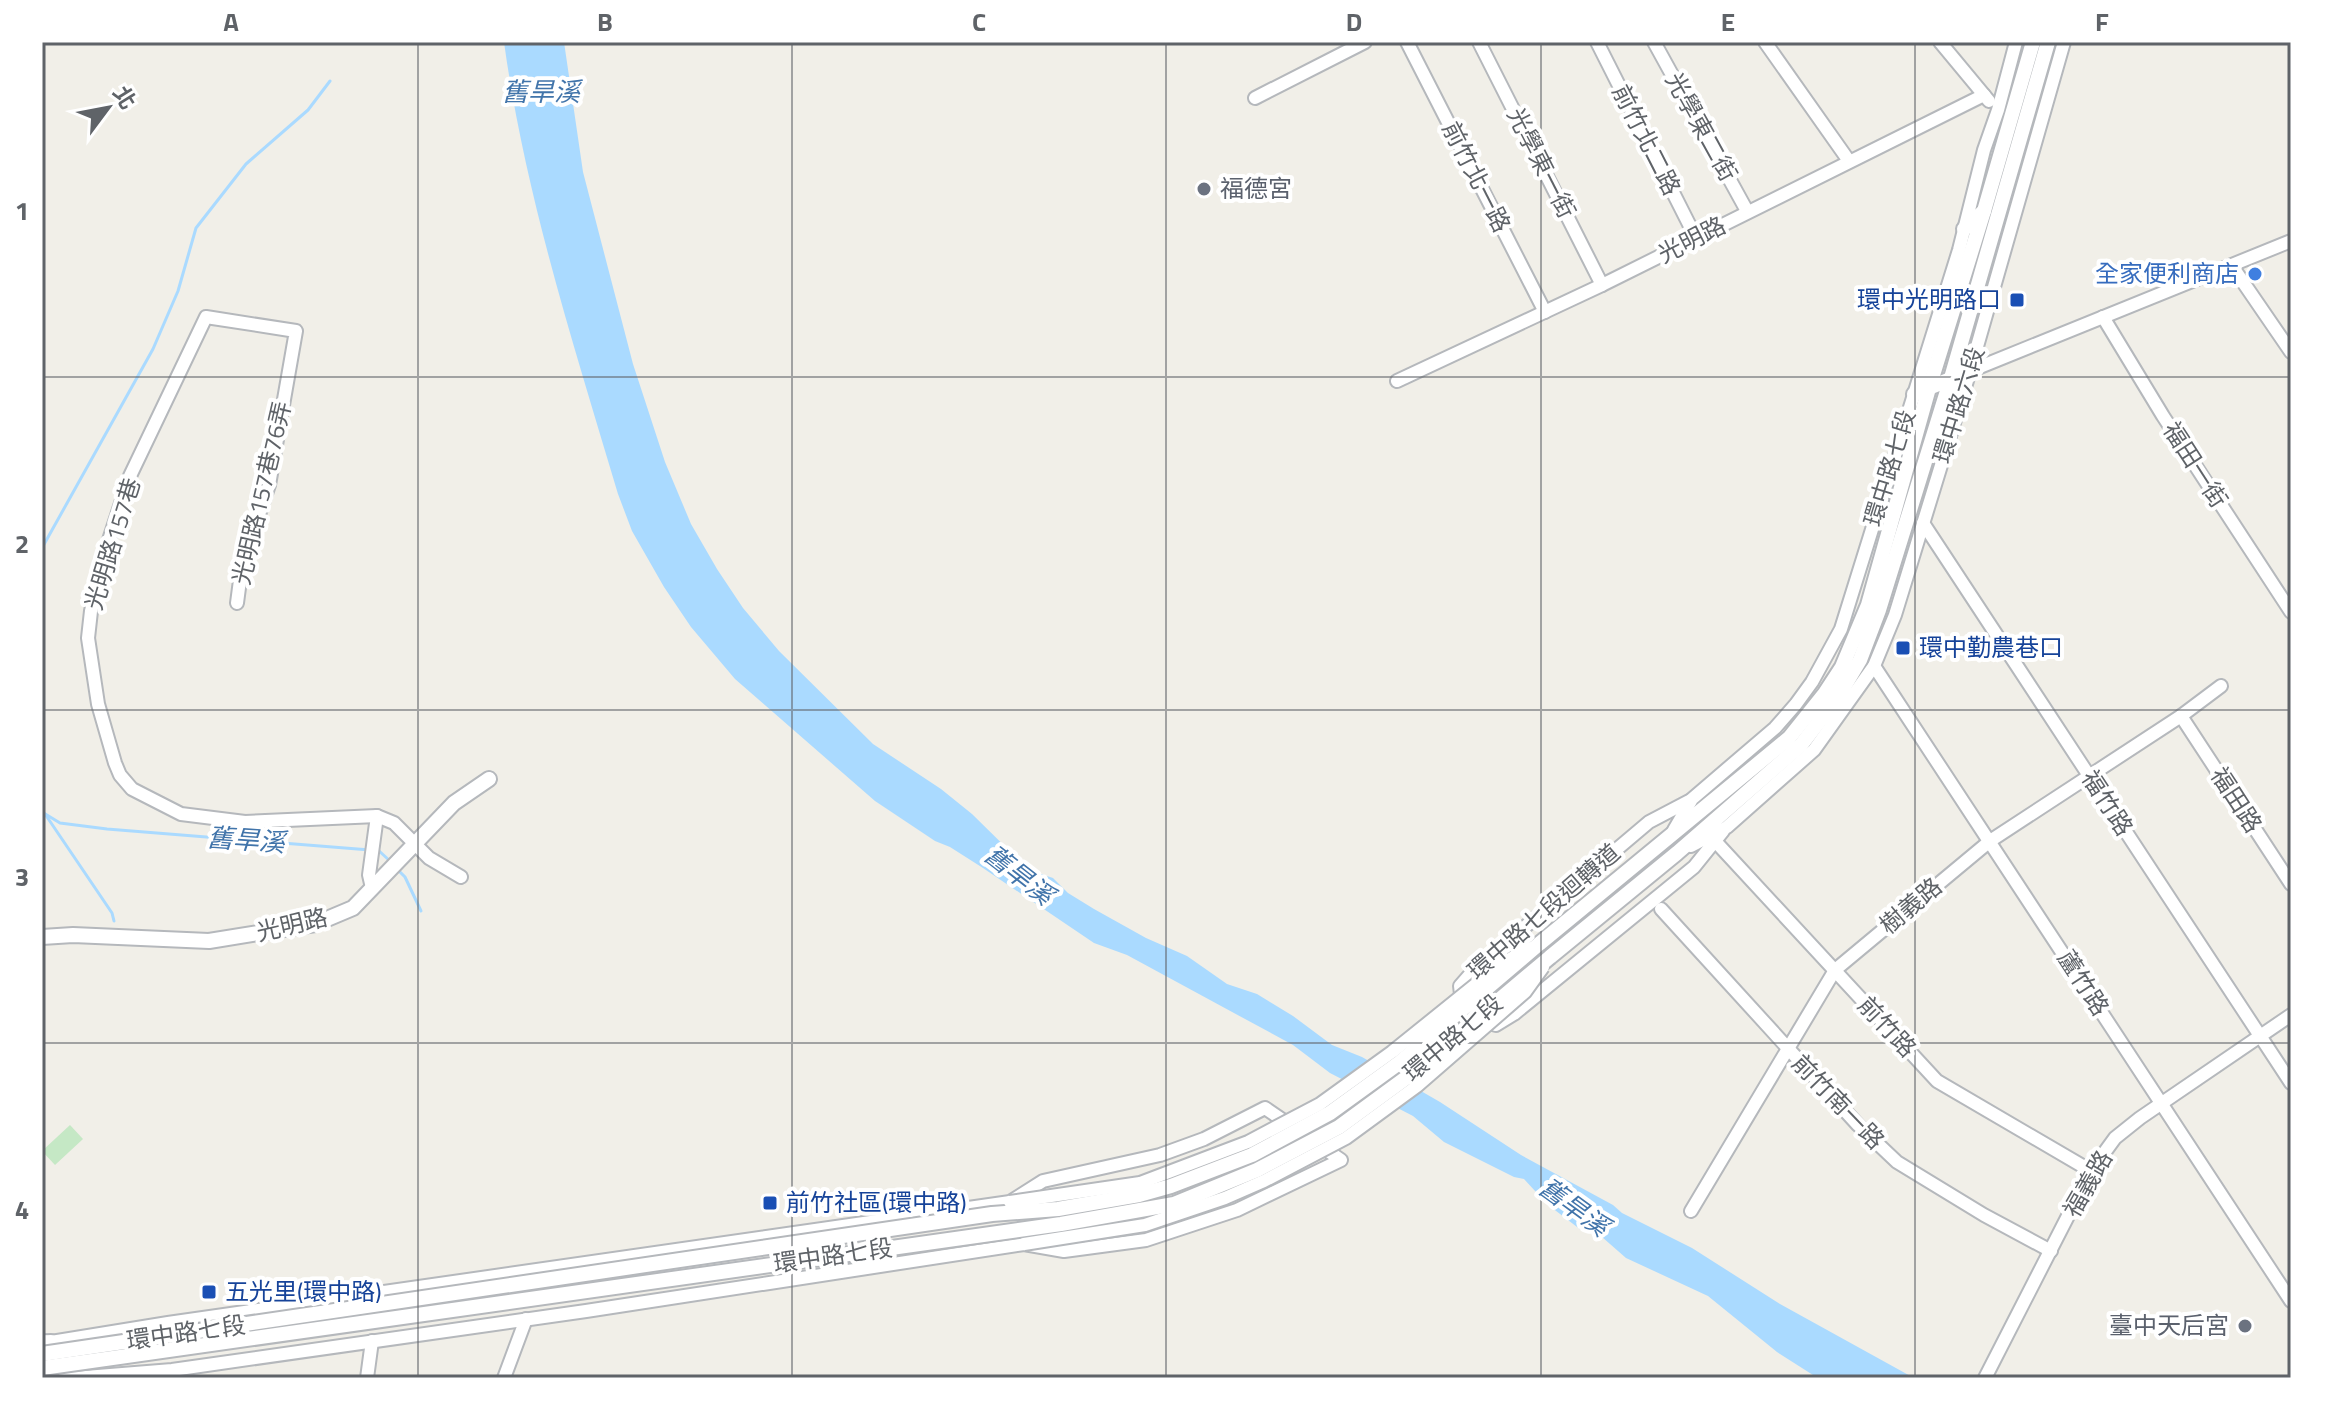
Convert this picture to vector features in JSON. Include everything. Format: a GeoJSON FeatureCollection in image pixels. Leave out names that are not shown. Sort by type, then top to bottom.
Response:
{"type":"FeatureCollection","features":[{"type":"Feature","properties":{"kind":"street"},"geometry":{"type":"LineString","coordinates":[[1255,98],[1365,42]]}},
{"type":"Feature","properties":{"kind":"street","name":"前竹北一路"},"geometry":{"type":"LineString","coordinates":[[1407,42],[1545,312]]}},
{"type":"Feature","properties":{"kind":"street","name":"光學東一街"},"geometry":{"type":"LineString","coordinates":[[1479,42],[1602,285]]}},
{"type":"Feature","properties":{"kind":"street","name":"前竹北二路"},"geometry":{"type":"LineString","coordinates":[[1597,42],[1696,238]]}},
{"type":"Feature","properties":{"kind":"street","name":"光學東二街"},"geometry":{"type":"LineString","coordinates":[[1654,42],[1747,211]]}},
{"type":"Feature","properties":{"kind":"street"},"geometry":{"type":"LineString","coordinates":[[1765,42],[1849,161]]}},
{"type":"Feature","properties":{"kind":"street"},"geometry":{"type":"LineString","coordinates":[[1940,42],[1998,110]]}},
{"type":"Feature","properties":{"kind":"street","name":"環中路七段"},"geometry":{"type":"LineString","coordinates":[[42,1368],[1061,1224],[1174,1204],[1257,1170],[1339,1127],[1410,1075],[1659,867],[1672,846],[1692,799],[1775,728],[1812,682],[1841,629],[1964,229],[2016,42]]}},
{"type":"Feature","properties":{"kind":"street","name":"環中路六段"},"geometry":{"type":"LineString","coordinates":[[1801,744],[1825,693],[1842,667],[1868,605],[1929,388],[2033,42]]}},
{"type":"Feature","properties":{"kind":"street","name":"環中路六段"},"geometry":{"type":"LineString","coordinates":[[1801,744],[1838,697],[1860,660],[1879,610],[1951,378],[2048,42]]}},
{"type":"Feature","properties":{"kind":"street","name":"環中路六段"},"geometry":{"type":"LineString","coordinates":[[1801,744],[1874,666],[1895,615],[1970,371],[2064,42]]}},
{"type":"Feature","properties":{"kind":"street","name":"光明路"},"geometry":{"type":"LineString","coordinates":[[1397,381],[1602,285],[1984,95]]}},
{"type":"Feature","properties":{"kind":"street"},"geometry":{"type":"LineString","coordinates":[[1964,229],[1984,211]]}},
{"type":"Feature","properties":{"kind":"street"},"geometry":{"type":"LineString","coordinates":[[1914,394],[2291,241]]}},
{"type":"Feature","properties":{"kind":"street"},"geometry":{"type":"LineString","coordinates":[[2232,266],[2291,352]]}},
{"type":"Feature","properties":{"kind":"street","name":"光明路157巷76弄"},"geometry":{"type":"LineString","coordinates":[[206,317],[296,331],[269,485],[242,565],[237,603]]}},
{"type":"Feature","properties":{"kind":"street","name":"光明路157巷"},"geometry":{"type":"LineString","coordinates":[[206,317],[130,476],[107,546],[91,611],[88,638],[98,704],[115,763],[132,789],[181,814],[245,822],[377,821]]}},
{"type":"Feature","properties":{"kind":"street","name":"福田一街"},"geometry":{"type":"LineString","coordinates":[[2103,317],[2163,416],[2291,612]]}},
{"type":"Feature","properties":{"kind":"street","name":"福竹路"},"geometry":{"type":"LineString","coordinates":[[1923,523],[2291,1083]]}},
{"type":"Feature","properties":{"kind":"street","name":"蘆竹路"},"geometry":{"type":"LineString","coordinates":[[1874,666],[2291,1301]]}},
{"type":"Feature","properties":{"kind":"street","name":"樹義路"},"geometry":{"type":"LineString","coordinates":[[1691,1211],[1835,970],[1990,841],[2181,716],[2221,686]]}},
{"type":"Feature","properties":{"kind":"street","name":"福田路"},"geometry":{"type":"LineString","coordinates":[[2181,716],[2291,884]]}},
{"type":"Feature","properties":{"kind":"street","name":"環中路七段"},"geometry":{"type":"LineString","coordinates":[[44,1345],[978,1216],[1058,1209],[1139,1195],[1171,1186],[1252,1155],[1330,1113],[1399,1063],[1649,855],[1727,827],[1801,744]]}},
{"type":"Feature","properties":{"kind":"street","name":"環中路七段"},"geometry":{"type":"LineString","coordinates":[[1672,846],[1801,744]]}},
{"type":"Feature","properties":{"kind":"street","name":"光明路"},"geometry":{"type":"LineString","coordinates":[[42,937],[73,935],[209,941],[315,924],[353,908],[454,803],[489,779]]}},
{"type":"Feature","properties":{"kind":"street","name":"環中路七段迴轉道"},"geometry":{"type":"LineString","coordinates":[[1692,799],[1649,822],[1474,970],[1460,986],[1460,994],[1480,1020],[1496,1025],[1514,1014],[1683,876],[1727,827]]}},
{"type":"Feature","properties":{"kind":"street"},"geometry":{"type":"LineString","coordinates":[[372,888],[369,875],[377,821],[394,823],[429,858],[461,877]]}},
{"type":"Feature","properties":{"kind":"street","name":"前竹路"},"geometry":{"type":"LineString","coordinates":[[1715,841],[1937,1081],[2091,1171]]}},
{"type":"Feature","properties":{"kind":"street","name":"前竹南一路"},"geometry":{"type":"LineString","coordinates":[[1661,909],[1858,1125],[1897,1162],[2051,1251]]}},
{"type":"Feature","properties":{"kind":"street","name":"環中路七段"},"geometry":{"type":"LineString","coordinates":[[44,1345],[172,1322],[1140,1183],[1248,1142],[1320,1104],[1392,1052],[1500,965],[1539,944]]}},
{"type":"Feature","properties":{"kind":"street","name":"環中路七段"},"geometry":{"type":"LineString","coordinates":[[71,1378],[161,1371],[372,1341],[1145,1225],[1238,1193],[1346,1138],[1417,1086],[1525,992],[1550,957]]}},
{"type":"Feature","properties":{"kind":"street","name":"福義路"},"geometry":{"type":"LineString","coordinates":[[1985,1378],[2091,1171],[2115,1138],[2291,1015]]}},
{"type":"Feature","properties":{"kind":"street"},"geometry":{"type":"LineString","coordinates":[[1010,1202],[1043,1181],[1160,1155],[1204,1139],[1265,1108],[1341,1160],[1237,1210],[1146,1240],[1064,1251],[1024,1244]]}},
{"type":"Feature","properties":{"kind":"street"},"geometry":{"type":"LineString","coordinates":[[504,1378],[526,1319]]}},
{"type":"Feature","properties":{"kind":"street"},"geometry":{"type":"LineString","coordinates":[[172,1322],[173,1346],[182,1368]]}},
{"type":"Feature","properties":{"kind":"street"},"geometry":{"type":"LineString","coordinates":[[149,1326],[164,1346],[166,1355],[161,1371]]}},
{"type":"Feature","properties":{"kind":"street"},"geometry":{"type":"LineString","coordinates":[[367,1378],[372,1341]]}},
{"type":"Feature","properties":{"kind":"green space"},"geometry":{"type":"Polygon","coordinates":[[[70,1125],[83,1139],[55,1165],[42,1151],[70,1125]]]}},
{"type":"Feature","properties":{"kind":"water","name":"舊旱溪"},"geometry":{"type":"Polygon","coordinates":[[[504,42],[564,42],[583,172],[633,364],[665,462],[691,524],[743,608],[779,651],[873,744],[941,789],[972,814],[1029,870],[1053,878],[1068,893],[1094,909],[1146,938],[1187,956],[1227,984],[1257,994],[1332,1045],[1362,1057],[1440,1102],[1521,1155],[1613,1205],[1622,1213],[1692,1248],[1780,1304],[1914,1378],[1826,1378],[1813,1375],[1777,1352],[1708,1296],[1626,1258],[1602,1237],[1581,1230],[1547,1204],[1524,1179],[1444,1142],[1413,1116],[1330,1073],[1293,1045],[1127,955],[1094,943],[983,868],[935,841],[875,801],[735,679],[691,627],[664,587],[632,531],[618,494],[538,213],[524,156],[504,42]]]}},
{"type":"Feature","properties":{"kind":"waterway","name":"舊旱溪"},"geometry":{"type":"LineString","coordinates":[[42,548],[153,349],[178,291],[196,228],[246,164],[308,110],[330,81]]}},
{"type":"Feature","properties":{"kind":"waterway","name":"舊旱溪"},"geometry":{"type":"LineString","coordinates":[[42,812],[60,823],[107,829],[370,850]]}},
{"type":"Feature","properties":{"kind":"waterway"},"geometry":{"type":"LineString","coordinates":[[45,814],[112,913],[114,921]]}},
{"type":"Feature","properties":{"kind":"waterway","name":"舊旱溪"},"geometry":{"type":"LineString","coordinates":[[378,850],[390,861]]}},
{"type":"Feature","properties":{"kind":"waterway","name":"舊旱溪"},"geometry":{"type":"LineString","coordinates":[[398,870],[405,877],[421,911]]}},
{"type":"Feature","properties":{"kind":"place","name":"福德宮"},"geometry":{"type":"Point","coordinates":[1204,189]}},
{"type":"Feature","properties":{"kind":"place","name":"全家便利商店"},"geometry":{"type":"Point","coordinates":[2255,274]}},
{"type":"Feature","properties":{"kind":"place","name":"環中光明路口"},"geometry":{"type":"Point","coordinates":[2017,300]}},
{"type":"Feature","properties":{"kind":"place","name":"環中勤農巷口"},"geometry":{"type":"Point","coordinates":[1903,648]}},
{"type":"Feature","properties":{"kind":"place","name":"前竹社區(環中路)"},"geometry":{"type":"Point","coordinates":[770,1203]}},
{"type":"Feature","properties":{"kind":"place","name":"五光里(環中路)"},"geometry":{"type":"Point","coordinates":[209,1292]}},
{"type":"Feature","properties":{"kind":"place","name":"臺中天后宮"},"geometry":{"type":"Point","coordinates":[2245,1326]}}]}
